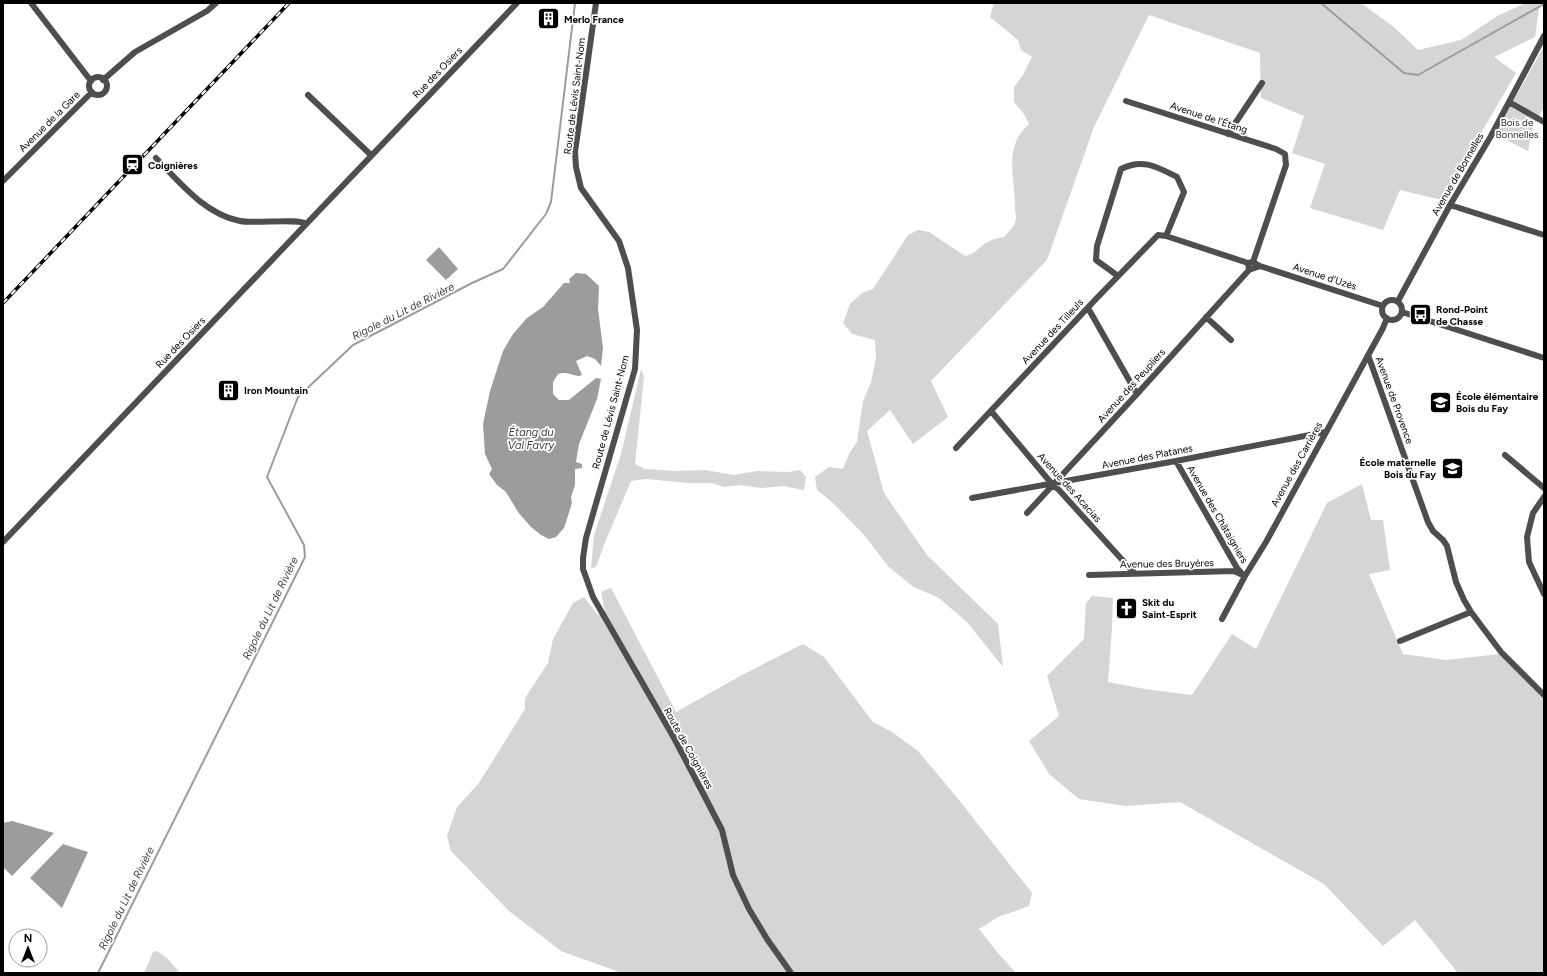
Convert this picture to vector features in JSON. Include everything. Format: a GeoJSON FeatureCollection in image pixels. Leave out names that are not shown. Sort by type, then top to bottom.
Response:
{"type":"FeatureCollection","features":[{"type":"Feature","properties":{"kind":"street"},"geometry":{"type":"LineString","coordinates":[[31,3],[91,81],[97,78],[103,80]]}},
{"type":"Feature","properties":{"kind":"street","name":"Avenue de la Gare"},"geometry":{"type":"LineString","coordinates":[[91,81],[89,88],[92,92],[98,95],[104,92],[106,87],[103,80],[135,52],[207,11],[216,3]]}},
{"type":"Feature","properties":{"kind":"street","name":"Rue des Osiers"},"geometry":{"type":"LineString","coordinates":[[3,542],[517,3]]}},
{"type":"Feature","properties":{"kind":"street","name":"Route de Lévis Saint-Nom"},"geometry":{"type":"LineString","coordinates":[[588,529],[635,369],[637,343],[636,317],[628,268],[620,241],[581,188],[576,167],[575,152],[596,3]]}},
{"type":"Feature","properties":{"kind":"street","name":"Avenue de Bonnelles"},"geometry":{"type":"LineString","coordinates":[[1398,301],[1450,204],[1509,102],[1544,36]]}},
{"type":"Feature","properties":{"kind":"street"},"geometry":{"type":"LineString","coordinates":[[1228,134],[1262,83]]}},
{"type":"Feature","properties":{"kind":"street","name":"Avenue de la Gare"},"geometry":{"type":"LineString","coordinates":[[3,181],[92,92]]}},
{"type":"Feature","properties":{"kind":"street"},"geometry":{"type":"LineString","coordinates":[[308,95],[371,155]]}},
{"type":"Feature","properties":{"kind":"street","name":"Avenue de l'Étang"},"geometry":{"type":"LineString","coordinates":[[1126,101],[1276,149],[1285,154],[1286,165],[1250,265]]}},
{"type":"Feature","properties":{"kind":"street"},"geometry":{"type":"LineString","coordinates":[[1509,102],[1544,122]]}},
{"type":"Feature","properties":{"kind":"street"},"geometry":{"type":"LineString","coordinates":[[156,158],[196,199],[232,220],[248,223],[298,221],[306,224]]}},
{"type":"Feature","properties":{"kind":"street"},"geometry":{"type":"LineString","coordinates":[[1118,276],[1096,260],[1097,246],[1121,169],[1130,165],[1150,164],[1177,177],[1184,192],[1166,236],[1250,265]]}},
{"type":"Feature","properties":{"kind":"street"},"geometry":{"type":"LineString","coordinates":[[1450,204],[1544,235]]}},
{"type":"Feature","properties":{"kind":"street","name":"Avenue des Tilleuls"},"geometry":{"type":"LineString","coordinates":[[956,448],[1154,238],[1158,235],[1166,236]]}},
{"type":"Feature","properties":{"kind":"street","name":"Avenue d'Uzès"},"geometry":{"type":"LineString","coordinates":[[1250,265],[1260,266],[1383,306]]}},
{"type":"Feature","properties":{"kind":"street","name":"Avenue des Peupliers"},"geometry":{"type":"LineString","coordinates":[[1027,513],[1206,318],[1250,265]]}},
{"type":"Feature","properties":{"kind":"street"},"geometry":{"type":"LineString","coordinates":[[1391,300],[1398,301],[1402,306],[1402,312],[1396,319],[1387,318],[1383,314],[1383,306],[1391,300]]}},
{"type":"Feature","properties":{"kind":"street"},"geometry":{"type":"LineString","coordinates":[[1088,308],[1137,394]]}},
{"type":"Feature","properties":{"kind":"street"},"geometry":{"type":"LineString","coordinates":[[1402,312],[1544,358]]}},
{"type":"Feature","properties":{"kind":"street"},"geometry":{"type":"LineString","coordinates":[[1206,318],[1231,340]]}},
{"type":"Feature","properties":{"kind":"street","name":"Avenue des Carrières"},"geometry":{"type":"LineString","coordinates":[[1222,619],[1245,576],[1266,542],[1387,318]]}},
{"type":"Feature","properties":{"kind":"street","name":"Avenue de Provence"},"geometry":{"type":"LineString","coordinates":[[1368,355],[1428,522],[1433,531],[1447,546],[1456,582],[1471,612],[1501,652],[1544,695]]}},
{"type":"Feature","properties":{"kind":"street","name":"Avenue des Acacias"},"geometry":{"type":"LineString","coordinates":[[991,411],[1052,484],[1135,574]]}},
{"type":"Feature","properties":{"kind":"street","name":"Avenue des Platanes"},"geometry":{"type":"LineString","coordinates":[[972,498],[1326,432]]}},
{"type":"Feature","properties":{"kind":"street"},"geometry":{"type":"LineString","coordinates":[[1505,455],[1544,488]]}},
{"type":"Feature","properties":{"kind":"street","name":"Avenue des Châtaigniers"},"geometry":{"type":"LineString","coordinates":[[1176,461],[1237,568],[1245,576]]}},
{"type":"Feature","properties":{"kind":"street"},"geometry":{"type":"LineString","coordinates":[[1544,497],[1533,513],[1527,537],[1529,562],[1544,594]]}},
{"type":"Feature","properties":{"kind":"street","name":"Route de Coignières"},"geometry":{"type":"LineString","coordinates":[[588,529],[584,548],[584,570],[593,597],[674,738],[722,830],[733,875],[749,909],[767,939],[791,973]]}},
{"type":"Feature","properties":{"kind":"street","name":"Avenue des Bruyères"},"geometry":{"type":"LineString","coordinates":[[1089,575],[1234,571],[1245,576]]}},
{"type":"Feature","properties":{"kind":"street"},"geometry":{"type":"LineString","coordinates":[[1400,641],[1471,612]]}},
{"type":"Feature","properties":{"kind":"green space"},"geometry":{"type":"Polygon","coordinates":[[[994,3],[1361,3],[1395,28],[1418,50],[1461,40],[1499,15],[1526,3],[1540,3],[1535,37],[1494,57],[1516,73],[1442,200],[1400,190],[1383,230],[1310,208],[1325,164],[1292,153],[1304,116],[1261,98],[1260,53],[1149,15],[1094,127],[1047,260],[931,381],[948,417],[913,444],[890,410],[867,431],[884,493],[927,555],[998,624],[1003,667],[967,622],[939,598],[912,586],[888,566],[864,535],[833,503],[817,490],[815,477],[829,467],[843,469],[850,452],[857,442],[863,401],[871,382],[876,358],[875,340],[852,334],[843,323],[850,304],[862,293],[873,289],[908,235],[918,230],[929,232],[965,256],[972,254],[990,241],[1004,237],[1012,228],[1016,220],[1012,163],[1013,152],[1021,133],[1029,124],[1024,114],[1014,102],[1014,87],[1023,75],[1032,57],[1021,50],[1018,40],[990,17],[994,3]]]}},
{"type":"Feature","properties":{"kind":"green space","name":"Bois de Bonnelles"},"geometry":{"type":"Polygon","coordinates":[[[1544,46],[1544,107],[1532,129],[1528,151],[1495,134],[1544,46]]]}},
{"type":"Feature","properties":{"kind":"green space"},"geometry":{"type":"Polygon","coordinates":[[[641,369],[644,377],[635,464],[645,469],[674,471],[705,470],[734,475],[757,471],[789,472],[800,470],[806,477],[804,490],[783,486],[761,488],[740,485],[724,487],[711,483],[688,483],[646,479],[631,481],[596,567],[591,568],[594,535],[621,454],[641,369]]]}},
{"type":"Feature","properties":{"kind":"green space"},"geometry":{"type":"Polygon","coordinates":[[[1362,484],[1371,520],[1383,520],[1390,570],[1369,574],[1403,654],[1446,660],[1500,654],[1544,696],[1544,973],[1458,973],[1415,920],[1383,946],[1324,884],[1180,802],[1126,806],[1079,799],[1049,774],[1029,741],[1059,716],[1047,676],[1084,639],[1086,603],[1092,596],[1113,598],[1108,682],[1145,689],[1192,695],[1232,634],[1256,649],[1327,503],[1362,484]]]}},
{"type":"Feature","properties":{"kind":"green space"},"geometry":{"type":"Polygon","coordinates":[[[611,588],[676,712],[742,675],[803,644],[824,657],[873,722],[892,732],[918,751],[959,800],[1032,893],[1029,906],[998,917],[979,929],[1016,973],[622,973],[561,951],[509,911],[451,851],[447,836],[457,807],[479,783],[525,709],[525,698],[548,663],[553,639],[573,603],[584,597],[598,615],[605,612],[601,592],[611,588]]]}},
{"type":"Feature","properties":{"kind":"green space"},"geometry":{"type":"Polygon","coordinates":[[[157,951],[168,959],[180,973],[144,973],[153,952],[157,951]]]}},
{"type":"Feature","properties":{"kind":"water"},"geometry":{"type":"Polygon","coordinates":[[[439,247],[458,269],[446,280],[426,260],[439,247]]]}},
{"type":"Feature","properties":{"kind":"water","name":"Étang du Val Favry"},"geometry":{"type":"Polygon","coordinates":[[[576,273],[586,274],[599,286],[598,309],[603,348],[601,366],[595,359],[587,356],[576,361],[582,375],[579,376],[564,373],[558,374],[553,382],[553,394],[559,400],[569,400],[596,378],[601,379],[597,399],[579,444],[576,462],[582,464],[582,468],[575,469],[575,485],[571,497],[572,503],[564,528],[556,537],[549,539],[531,527],[518,512],[506,492],[497,485],[489,474],[492,469],[485,454],[483,424],[490,391],[503,351],[513,334],[527,318],[543,307],[564,283],[570,283],[569,279],[576,273]]]}},
{"type":"Feature","properties":{"kind":"water"},"geometry":{"type":"Polygon","coordinates":[[[12,821],[54,833],[12,876],[3,867],[3,823],[12,821]]]}},
{"type":"Feature","properties":{"kind":"water"},"geometry":{"type":"Polygon","coordinates":[[[63,844],[88,852],[62,908],[30,878],[63,844]]]}},
{"type":"Feature","properties":{"kind":"waterway","name":"Rigole du Lit de Rivière"},"geometry":{"type":"LineString","coordinates":[[98,973],[305,557],[304,545],[267,477],[298,397],[353,345],[472,283],[503,269],[546,214],[551,202],[575,3]]}},
{"type":"Feature","properties":{"kind":"waterway","name":"Rigole du Lit de Rivière"},"geometry":{"type":"LineString","coordinates":[[1321,3],[1404,73],[1418,75],[1544,4]]}},
{"type":"Feature","properties":{"kind":"railway"},"geometry":{"type":"LineString","coordinates":[[3,303],[289,3]]}},
{"type":"Feature","properties":{"kind":"place","name":"Merlo France"},"geometry":{"type":"Point","coordinates":[549,19]}},
{"type":"Feature","properties":{"kind":"place","name":"Coignières"},"geometry":{"type":"Point","coordinates":[133,165]}},
{"type":"Feature","properties":{"kind":"place","name":"Rond-Point de Chasse"},"geometry":{"type":"Point","coordinates":[1420,315]}},
{"type":"Feature","properties":{"kind":"place","name":"Iron Mountain"},"geometry":{"type":"Point","coordinates":[228,390]}},
{"type":"Feature","properties":{"kind":"place","name":"École élémentaire Bois du Fay"},"geometry":{"type":"Point","coordinates":[1440,402]}},
{"type":"Feature","properties":{"kind":"place","name":"École maternelle Bois du Fay"},"geometry":{"type":"Point","coordinates":[1452,468]}},
{"type":"Feature","properties":{"kind":"place","name":"Skit du Saint-Esprit"},"geometry":{"type":"Point","coordinates":[1127,608]}}]}
